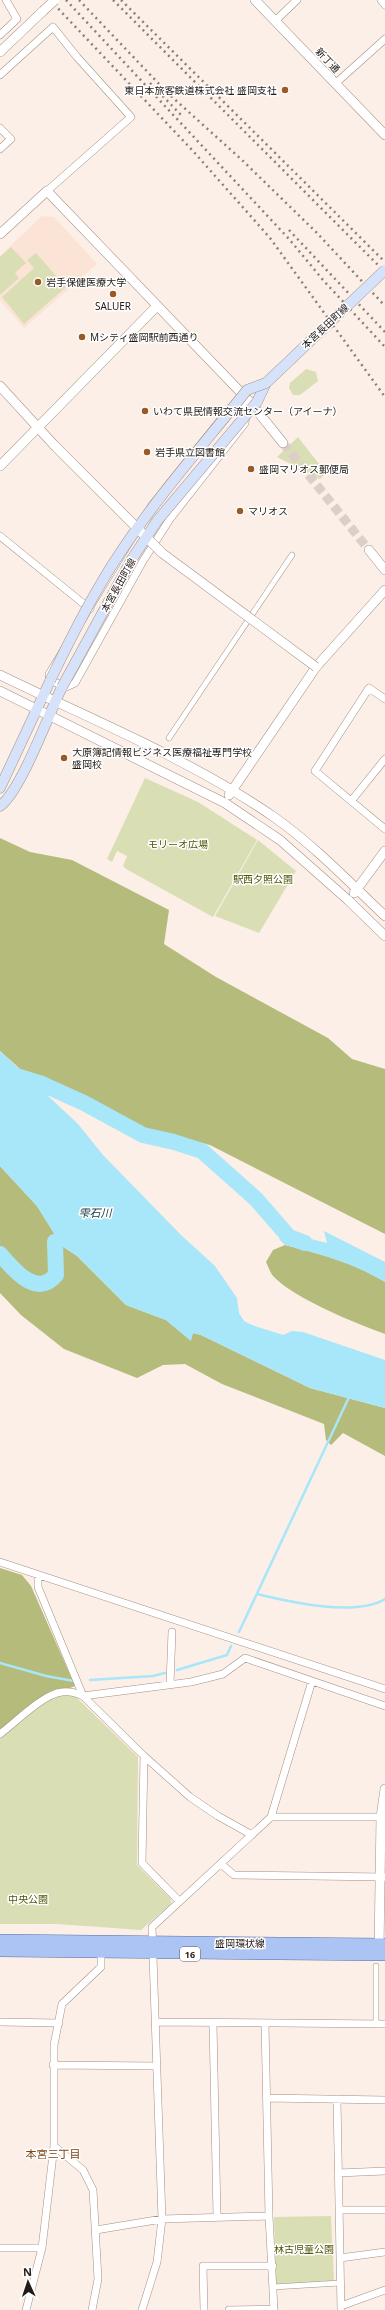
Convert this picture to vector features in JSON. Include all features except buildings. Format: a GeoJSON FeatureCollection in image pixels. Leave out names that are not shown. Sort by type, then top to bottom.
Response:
{"type":"FeatureCollection","features":[{"type":"Feature","properties":{"kind":"main road","name":"本宮長田町線"},"geometry":{"type":"LineString","coordinates":[[0,806],[6,802],[27,763],[62,686],[132,559],[160,516],[257,402],[266,383],[385,270]]}},
{"type":"Feature","properties":{"kind":"main road","name":"本宮長田町線"},"geometry":{"type":"LineString","coordinates":[[0,788],[37,710],[42,696],[78,625],[120,553],[136,530],[247,390],[266,383]]}},
{"type":"Feature","properties":{"kind":"main road","name":"盛岡環状線"},"geometry":{"type":"LineString","coordinates":[[0,1940],[151,1948],[381,1953]]}},
{"type":"Feature","properties":{"kind":"main road","name":"盛岡環状線"},"geometry":{"type":"LineString","coordinates":[[0,1951],[101,1953],[151,1948]]}},
{"type":"Feature","properties":{"kind":"street"},"geometry":{"type":"LineString","coordinates":[[0,35],[17,19],[6,0]]}},
{"type":"Feature","properties":{"kind":"street"},"geometry":{"type":"LineString","coordinates":[[0,52],[55,0]]}},
{"type":"Feature","properties":{"kind":"street","name":"新丁通"},"geometry":{"type":"LineString","coordinates":[[255,0],[385,135]]}},
{"type":"Feature","properties":{"kind":"street"},"geometry":{"type":"LineString","coordinates":[[275,21],[297,0]]}},
{"type":"Feature","properties":{"kind":"street"},"geometry":{"type":"LineString","coordinates":[[381,0],[385,5]]}},
{"type":"Feature","properties":{"kind":"street"},"geometry":{"type":"LineString","coordinates":[[0,75],[52,27],[77,58],[131,117],[47,190],[0,234]]}},
{"type":"Feature","properties":{"kind":"street"},"geometry":{"type":"LineString","coordinates":[[336,83],[385,38]]}},
{"type":"Feature","properties":{"kind":"street"},"geometry":{"type":"LineString","coordinates":[[0,128],[11,139],[0,149]]}},
{"type":"Feature","properties":{"kind":"street"},"geometry":{"type":"LineString","coordinates":[[47,190],[248,401],[283,443]]}},
{"type":"Feature","properties":{"kind":"street"},"geometry":{"type":"LineString","coordinates":[[0,466],[157,306]]}},
{"type":"Feature","properties":{"kind":"street"},"geometry":{"type":"LineString","coordinates":[[0,386],[54,445],[136,530],[162,554],[316,666]]}},
{"type":"Feature","properties":{"kind":"street"},"geometry":{"type":"LineString","coordinates":[[248,401],[245,423],[170,519],[143,561],[75,683],[66,687],[50,680],[49,674],[152,505],[230,408],[248,401],[257,394]]}},
{"type":"Feature","properties":{"kind":"street"},"geometry":{"type":"LineString","coordinates":[[0,536],[90,609]]}},
{"type":"Feature","properties":{"kind":"street"},"geometry":{"type":"LineString","coordinates":[[369,550],[385,570]]}},
{"type":"Feature","properties":{"kind":"street"},"geometry":{"type":"LineString","coordinates":[[169,738],[292,555]]}},
{"type":"Feature","properties":{"kind":"street"},"geometry":{"type":"LineString","coordinates":[[225,803],[316,666],[385,590]]}},
{"type":"Feature","properties":{"kind":"street"},"geometry":{"type":"LineString","coordinates":[[0,675],[202,773],[232,791],[275,818],[318,852],[385,916]]}},
{"type":"Feature","properties":{"kind":"street"},"geometry":{"type":"LineString","coordinates":[[385,699],[369,688],[315,772],[352,800],[385,829]]}},
{"type":"Feature","properties":{"kind":"street"},"geometry":{"type":"LineString","coordinates":[[0,691],[225,803],[280,840],[348,900],[385,936]]}},
{"type":"Feature","properties":{"kind":"street"},"geometry":{"type":"LineString","coordinates":[[352,800],[385,759]]}},
{"type":"Feature","properties":{"kind":"street"},"geometry":{"type":"LineString","coordinates":[[348,900],[385,852]]}},
{"type":"Feature","properties":{"kind":"street"},"geometry":{"type":"LineString","coordinates":[[0,1562],[385,1689]]}},
{"type":"Feature","properties":{"kind":"street"},"geometry":{"type":"LineString","coordinates":[[38,1575],[38,1587],[83,1696]]}},
{"type":"Feature","properties":{"kind":"street"},"geometry":{"type":"LineString","coordinates":[[170,1684],[172,1632]]}},
{"type":"Feature","properties":{"kind":"street"},"geometry":{"type":"LineString","coordinates":[[83,1696],[191,1682],[224,1674],[245,1658],[385,1706]]}},
{"type":"Feature","properties":{"kind":"street"},"geometry":{"type":"LineString","coordinates":[[142,2310],[157,2262],[162,2219],[156,2022],[151,1948],[152,1927],[271,1817],[312,1681]]}},
{"type":"Feature","properties":{"kind":"street"},"geometry":{"type":"LineString","coordinates":[[0,1734],[50,1696],[62,1692],[73,1692],[83,1696],[144,1756],[190,1797],[218,1816],[252,1835]]}},
{"type":"Feature","properties":{"kind":"street"},"geometry":{"type":"LineString","coordinates":[[144,1756],[142,1863],[179,1901]]}},
{"type":"Feature","properties":{"kind":"street"},"geometry":{"type":"LineString","coordinates":[[376,2024],[381,1953],[383,1877],[381,1817],[385,1789]]}},
{"type":"Feature","properties":{"kind":"street"},"geometry":{"type":"LineString","coordinates":[[271,1817],[381,1817]]}},
{"type":"Feature","properties":{"kind":"street"},"geometry":{"type":"LineString","coordinates":[[221,1864],[234,1875],[383,1877]]}},
{"type":"Feature","properties":{"kind":"street"},"geometry":{"type":"LineString","coordinates":[[26,2310],[42,2248],[54,2146],[54,2045],[62,2004],[101,1967],[101,1953]]}},
{"type":"Feature","properties":{"kind":"street"},"geometry":{"type":"LineString","coordinates":[[0,2022],[59,2023]]}},
{"type":"Feature","properties":{"kind":"street"},"geometry":{"type":"LineString","coordinates":[[156,2022],[385,2024]]}},
{"type":"Feature","properties":{"kind":"street"},"geometry":{"type":"LineString","coordinates":[[213,2023],[217,2216]]}},
{"type":"Feature","properties":{"kind":"street"},"geometry":{"type":"LineString","coordinates":[[229,2310],[274,2309],[269,2216],[266,2023]]}},
{"type":"Feature","properties":{"kind":"street"},"geometry":{"type":"LineString","coordinates":[[53,2065],[157,2066]]}},
{"type":"Feature","properties":{"kind":"street"},"geometry":{"type":"LineString","coordinates":[[267,2098],[385,2100]]}},
{"type":"Feature","properties":{"kind":"street"},"geometry":{"type":"LineString","coordinates":[[337,2099],[341,2308],[385,2290]]}},
{"type":"Feature","properties":{"kind":"street"},"geometry":{"type":"LineString","coordinates":[[54,2146],[83,2170],[93,2190],[98,2279],[92,2310]]}},
{"type":"Feature","properties":{"kind":"street"},"geometry":{"type":"LineString","coordinates":[[338,2173],[385,2171]]}},
{"type":"Feature","properties":{"kind":"street"},"geometry":{"type":"LineString","coordinates":[[339,2210],[385,2210]]}},
{"type":"Feature","properties":{"kind":"street"},"geometry":{"type":"LineString","coordinates":[[96,2230],[162,2219],[217,2216],[269,2216]]}},
{"type":"Feature","properties":{"kind":"street"},"geometry":{"type":"LineString","coordinates":[[0,2248],[42,2248]]}},
{"type":"Feature","properties":{"kind":"street"},"geometry":{"type":"LineString","coordinates":[[340,2258],[385,2252]]}},
{"type":"Feature","properties":{"kind":"street"},"geometry":{"type":"LineString","coordinates":[[204,2310],[203,2266],[272,2266]]}},
{"type":"Feature","properties":{"kind":"street"},"geometry":{"type":"LineString","coordinates":[[273,2287],[340,2283]]}},
{"type":"Feature","properties":{"kind":"shaded area","name":"岩手保健医療大学"},"geometry":{"type":"Polygon","coordinates":[[[42,216],[54,217],[97,264],[24,328],[0,300],[0,256],[42,216]]]}},
{"type":"Feature","properties":{"kind":"green space"},"geometry":{"type":"Polygon","coordinates":[[[11,247],[26,263],[15,273],[19,278],[0,295],[0,257],[11,247]]]}},
{"type":"Feature","properties":{"kind":"green space"},"geometry":{"type":"Polygon","coordinates":[[[36,253],[66,287],[24,324],[2,297],[34,268],[27,260],[36,253]]]}},
{"type":"Feature","properties":{"kind":"green space"},"geometry":{"type":"Polygon","coordinates":[[[306,369],[316,372],[318,381],[300,395],[293,395],[289,388],[290,383],[306,369]]]}},
{"type":"Feature","properties":{"kind":"green space"},"geometry":{"type":"Polygon","coordinates":[[[298,437],[326,473],[320,479],[277,457],[298,437]]]}},
{"type":"Feature","properties":{"kind":"green space","name":"モリーオ広場"},"geometry":{"type":"Polygon","coordinates":[[[145,778],[198,802],[257,840],[213,917],[126,869],[123,866],[127,856],[117,851],[112,862],[107,859],[145,778]]]}},
{"type":"Feature","properties":{"kind":"green space"},"geometry":{"type":"Polygon","coordinates":[[[0,838],[30,852],[72,860],[169,910],[164,944],[216,977],[328,1038],[352,1059],[385,1069],[385,1234],[210,1145],[139,1127],[108,1110],[29,1077],[0,1051],[0,838]]]}},
{"type":"Feature","properties":{"kind":"green space","name":"駅西夕照公園"},"geometry":{"type":"Polygon","coordinates":[[[258,840],[296,871],[259,933],[215,916],[258,840]]]}},
{"type":"Feature","properties":{"kind":"green space"},"geometry":{"type":"Polygon","coordinates":[[[0,1166],[37,1206],[62,1246],[77,1256],[126,1305],[166,1320],[190,1340],[193,1333],[201,1335],[310,1388],[385,1408],[385,1456],[343,1433],[331,1445],[326,1440],[324,1424],[222,1384],[185,1364],[163,1365],[137,1378],[64,1349],[21,1315],[0,1293],[0,1166]]]}},
{"type":"Feature","properties":{"kind":"green space"},"geometry":{"type":"Polygon","coordinates":[[[285,1245],[349,1264],[385,1282],[385,1334],[326,1310],[283,1285],[273,1276],[266,1262],[273,1250],[285,1245]]]}},
{"type":"Feature","properties":{"kind":"green space"},"geometry":{"type":"Polygon","coordinates":[[[0,1568],[22,1575],[31,1586],[75,1686],[50,1696],[0,1734],[0,1568]]]}},
{"type":"Feature","properties":{"kind":"green space","name":"中央公園"},"geometry":{"type":"Polygon","coordinates":[[[62,1692],[76,1697],[138,1757],[137,1865],[171,1899],[171,1904],[141,1930],[57,1924],[0,1924],[0,1734],[50,1696],[62,1692]]]}},
{"type":"Feature","properties":{"kind":"green space","name":"林古児童公園"},"geometry":{"type":"Polygon","coordinates":[[[331,2216],[334,2282],[276,2284],[274,2217],[331,2216]]]}},
{"type":"Feature","properties":{"kind":"water","name":"雫石川"},"geometry":{"type":"Polygon","coordinates":[[[0,1051],[78,1124],[103,1155],[181,1235],[215,1266],[237,1298],[239,1313],[244,1321],[283,1335],[292,1331],[303,1332],[385,1360],[385,1408],[310,1388],[201,1335],[193,1333],[191,1341],[166,1320],[126,1305],[77,1256],[62,1246],[37,1206],[0,1166],[0,1051]]]}},
{"type":"Feature","properties":{"kind":"water"},"geometry":{"type":"Polygon","coordinates":[[[291,1231],[303,1237],[327,1243],[324,1231],[385,1262],[385,1282],[361,1269],[285,1245],[279,1239],[291,1231]]]}},
{"type":"Feature","properties":{"kind":"waterway","name":"雫石川"},"geometry":{"type":"LineString","coordinates":[[0,1071],[42,1084],[84,1103],[143,1135],[174,1142],[202,1151],[256,1199],[289,1237],[305,1243]]}},
{"type":"Feature","properties":{"kind":"waterway"},"geometry":{"type":"LineString","coordinates":[[0,1254],[19,1274],[33,1283],[41,1284],[56,1275],[55,1242],[77,1231]]}},
{"type":"Feature","properties":{"kind":"waterway"},"geometry":{"type":"LineString","coordinates":[[239,1632],[350,1395]]}},
{"type":"Feature","properties":{"kind":"waterway"},"geometry":{"type":"LineString","coordinates":[[257,1594],[304,1604],[340,1607],[357,1607],[372,1604],[385,1599]]}},
{"type":"Feature","properties":{"kind":"waterway"},"geometry":{"type":"LineString","coordinates":[[177,1670],[227,1655],[231,1646]]}},
{"type":"Feature","properties":{"kind":"waterway"},"geometry":{"type":"LineString","coordinates":[[0,1663],[46,1676],[74,1681]]}},
{"type":"Feature","properties":{"kind":"waterway"},"geometry":{"type":"LineString","coordinates":[[90,1680],[153,1676],[165,1673]]}},
{"type":"Feature","properties":{"kind":"tunnel"},"geometry":{"type":"LineString","coordinates":[[283,443],[369,550]]}},
{"type":"Feature","properties":{"kind":"railway"},"geometry":{"type":"LineString","coordinates":[[50,0],[193,151],[270,238],[385,397]]}},
{"type":"Feature","properties":{"kind":"railway"},"geometry":{"type":"LineString","coordinates":[[66,0],[289,239],[323,280],[385,347]]}},
{"type":"Feature","properties":{"kind":"railway"},"geometry":{"type":"LineString","coordinates":[[79,0],[160,85]]}},
{"type":"Feature","properties":{"kind":"railway"},"geometry":{"type":"LineString","coordinates":[[113,0],[385,272]]}},
{"type":"Feature","properties":{"kind":"railway"},"geometry":{"type":"LineString","coordinates":[[121,0],[385,262]]}},
{"type":"Feature","properties":{"kind":"railway"},"geometry":{"type":"LineString","coordinates":[[150,83],[182,116]]}},
{"type":"Feature","properties":{"kind":"railway"},"geometry":{"type":"LineString","coordinates":[[171,96],[242,160],[317,233],[385,306]]}},
{"type":"Feature","properties":{"kind":"railway"},"geometry":{"type":"LineString","coordinates":[[289,230],[385,332]]}},
{"type":"Feature","properties":{"kind":"place","name":"東日本旅客鉄道株式会社 盛岡支社"},"geometry":{"type":"Point","coordinates":[285,90]}},
{"type":"Feature","properties":{"kind":"place","name":"岩手保健医療大学"},"geometry":{"type":"Point","coordinates":[38,282]}},
{"type":"Feature","properties":{"kind":"place","name":"SALUER"},"geometry":{"type":"Point","coordinates":[113,294]}},
{"type":"Feature","properties":{"kind":"place","name":"Mシティ盛岡駅前西通り"},"geometry":{"type":"Point","coordinates":[82,337]}},
{"type":"Feature","properties":{"kind":"place","name":"いわて県民情報交流センター（アイーナ）"},"geometry":{"type":"Point","coordinates":[145,411]}},
{"type":"Feature","properties":{"kind":"place","name":"岩手県立図書館"},"geometry":{"type":"Point","coordinates":[147,452]}},
{"type":"Feature","properties":{"kind":"place","name":"盛岡マリオス郵便局"},"geometry":{"type":"Point","coordinates":[251,469]}},
{"type":"Feature","properties":{"kind":"place","name":"マリオス"},"geometry":{"type":"Point","coordinates":[240,511]}},
{"type":"Feature","properties":{"kind":"place","name":"大原簿記情報ビジネス医療福祉専門学校 盛岡校"},"geometry":{"type":"Point","coordinates":[64,758]}},
{"type":"Feature","properties":{"kind":"district","name":"本宮三丁目"},"geometry":{"type":"Point","coordinates":[53,2153]}}]}
